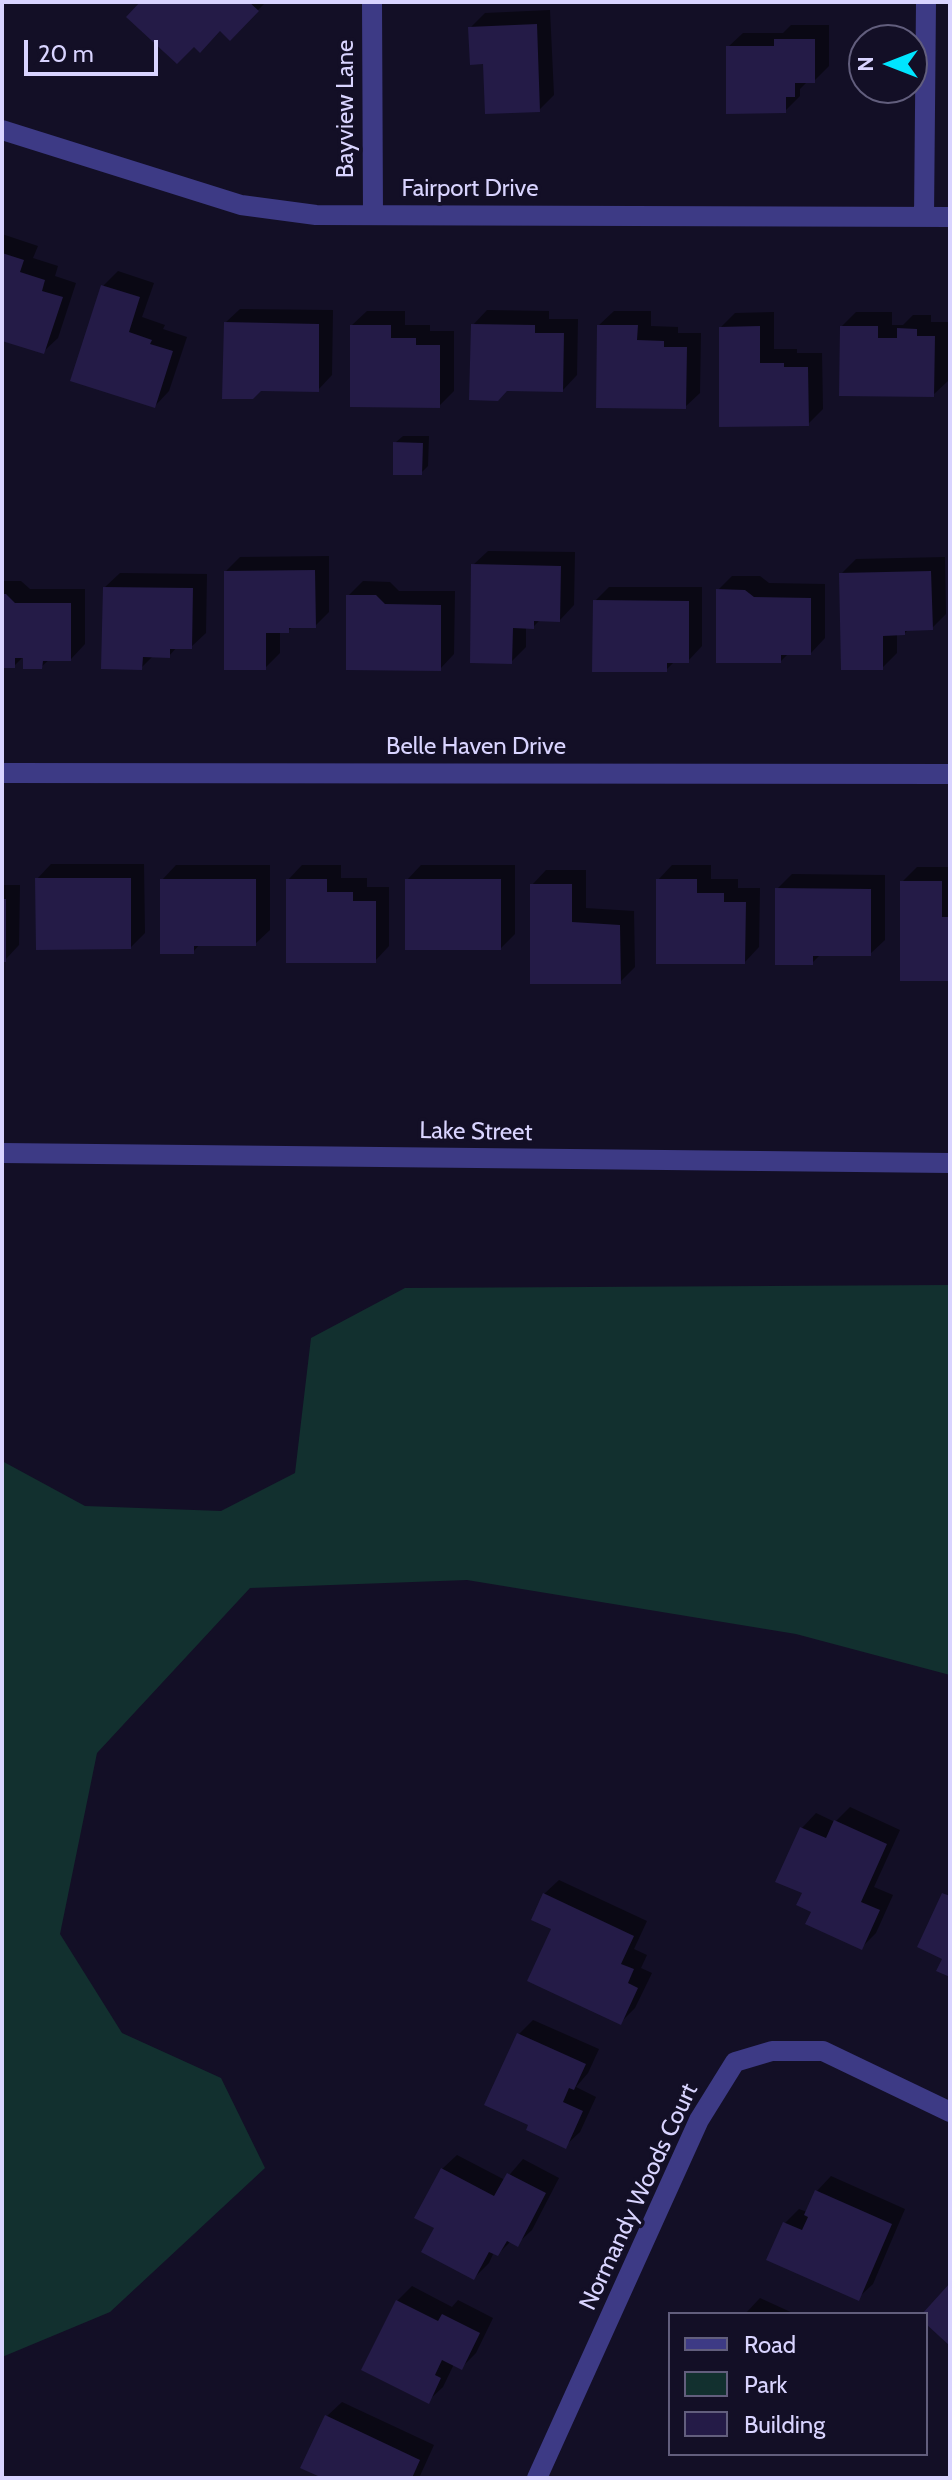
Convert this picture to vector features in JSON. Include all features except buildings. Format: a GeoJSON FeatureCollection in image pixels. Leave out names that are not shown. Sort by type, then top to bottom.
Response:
{"type":"FeatureCollection","features":[{"type":"Feature","properties":{"kind":"street","name":"Bayview Lane"},"geometry":{"type":"LineString","coordinates":[[372,2],[373,215]]}},
{"type":"Feature","properties":{"kind":"street"},"geometry":{"type":"LineString","coordinates":[[924,217],[926,2]]}},
{"type":"Feature","properties":{"kind":"street","name":"Fairport Drive"},"geometry":{"type":"LineString","coordinates":[[2,130],[241,205],[316,215],[950,217]]}},
{"type":"Feature","properties":{"kind":"street","name":"Belle Haven Drive"},"geometry":{"type":"LineString","coordinates":[[2,773],[950,774]]}},
{"type":"Feature","properties":{"kind":"street","name":"Lake Street"},"geometry":{"type":"LineString","coordinates":[[2,1153],[950,1163]]}},
{"type":"Feature","properties":{"kind":"street","name":"Normandy Woods Court"},"geometry":{"type":"LineString","coordinates":[[537,2478],[699,2120],[735,2062],[772,2051],[823,2051],[950,2112]]}},
{"type":"Feature","properties":{"kind":"green space"},"geometry":{"type":"Polygon","coordinates":[[[950,1285],[950,1675],[796,1634],[467,1580],[250,1588],[97,1753],[60,1934],[122,2033],[221,2078],[265,2168],[110,2312],[2,2357],[2,1461],[85,1506],[221,1511],[295,1473],[311,1338],[405,1288],[950,1285]]]}}]}
